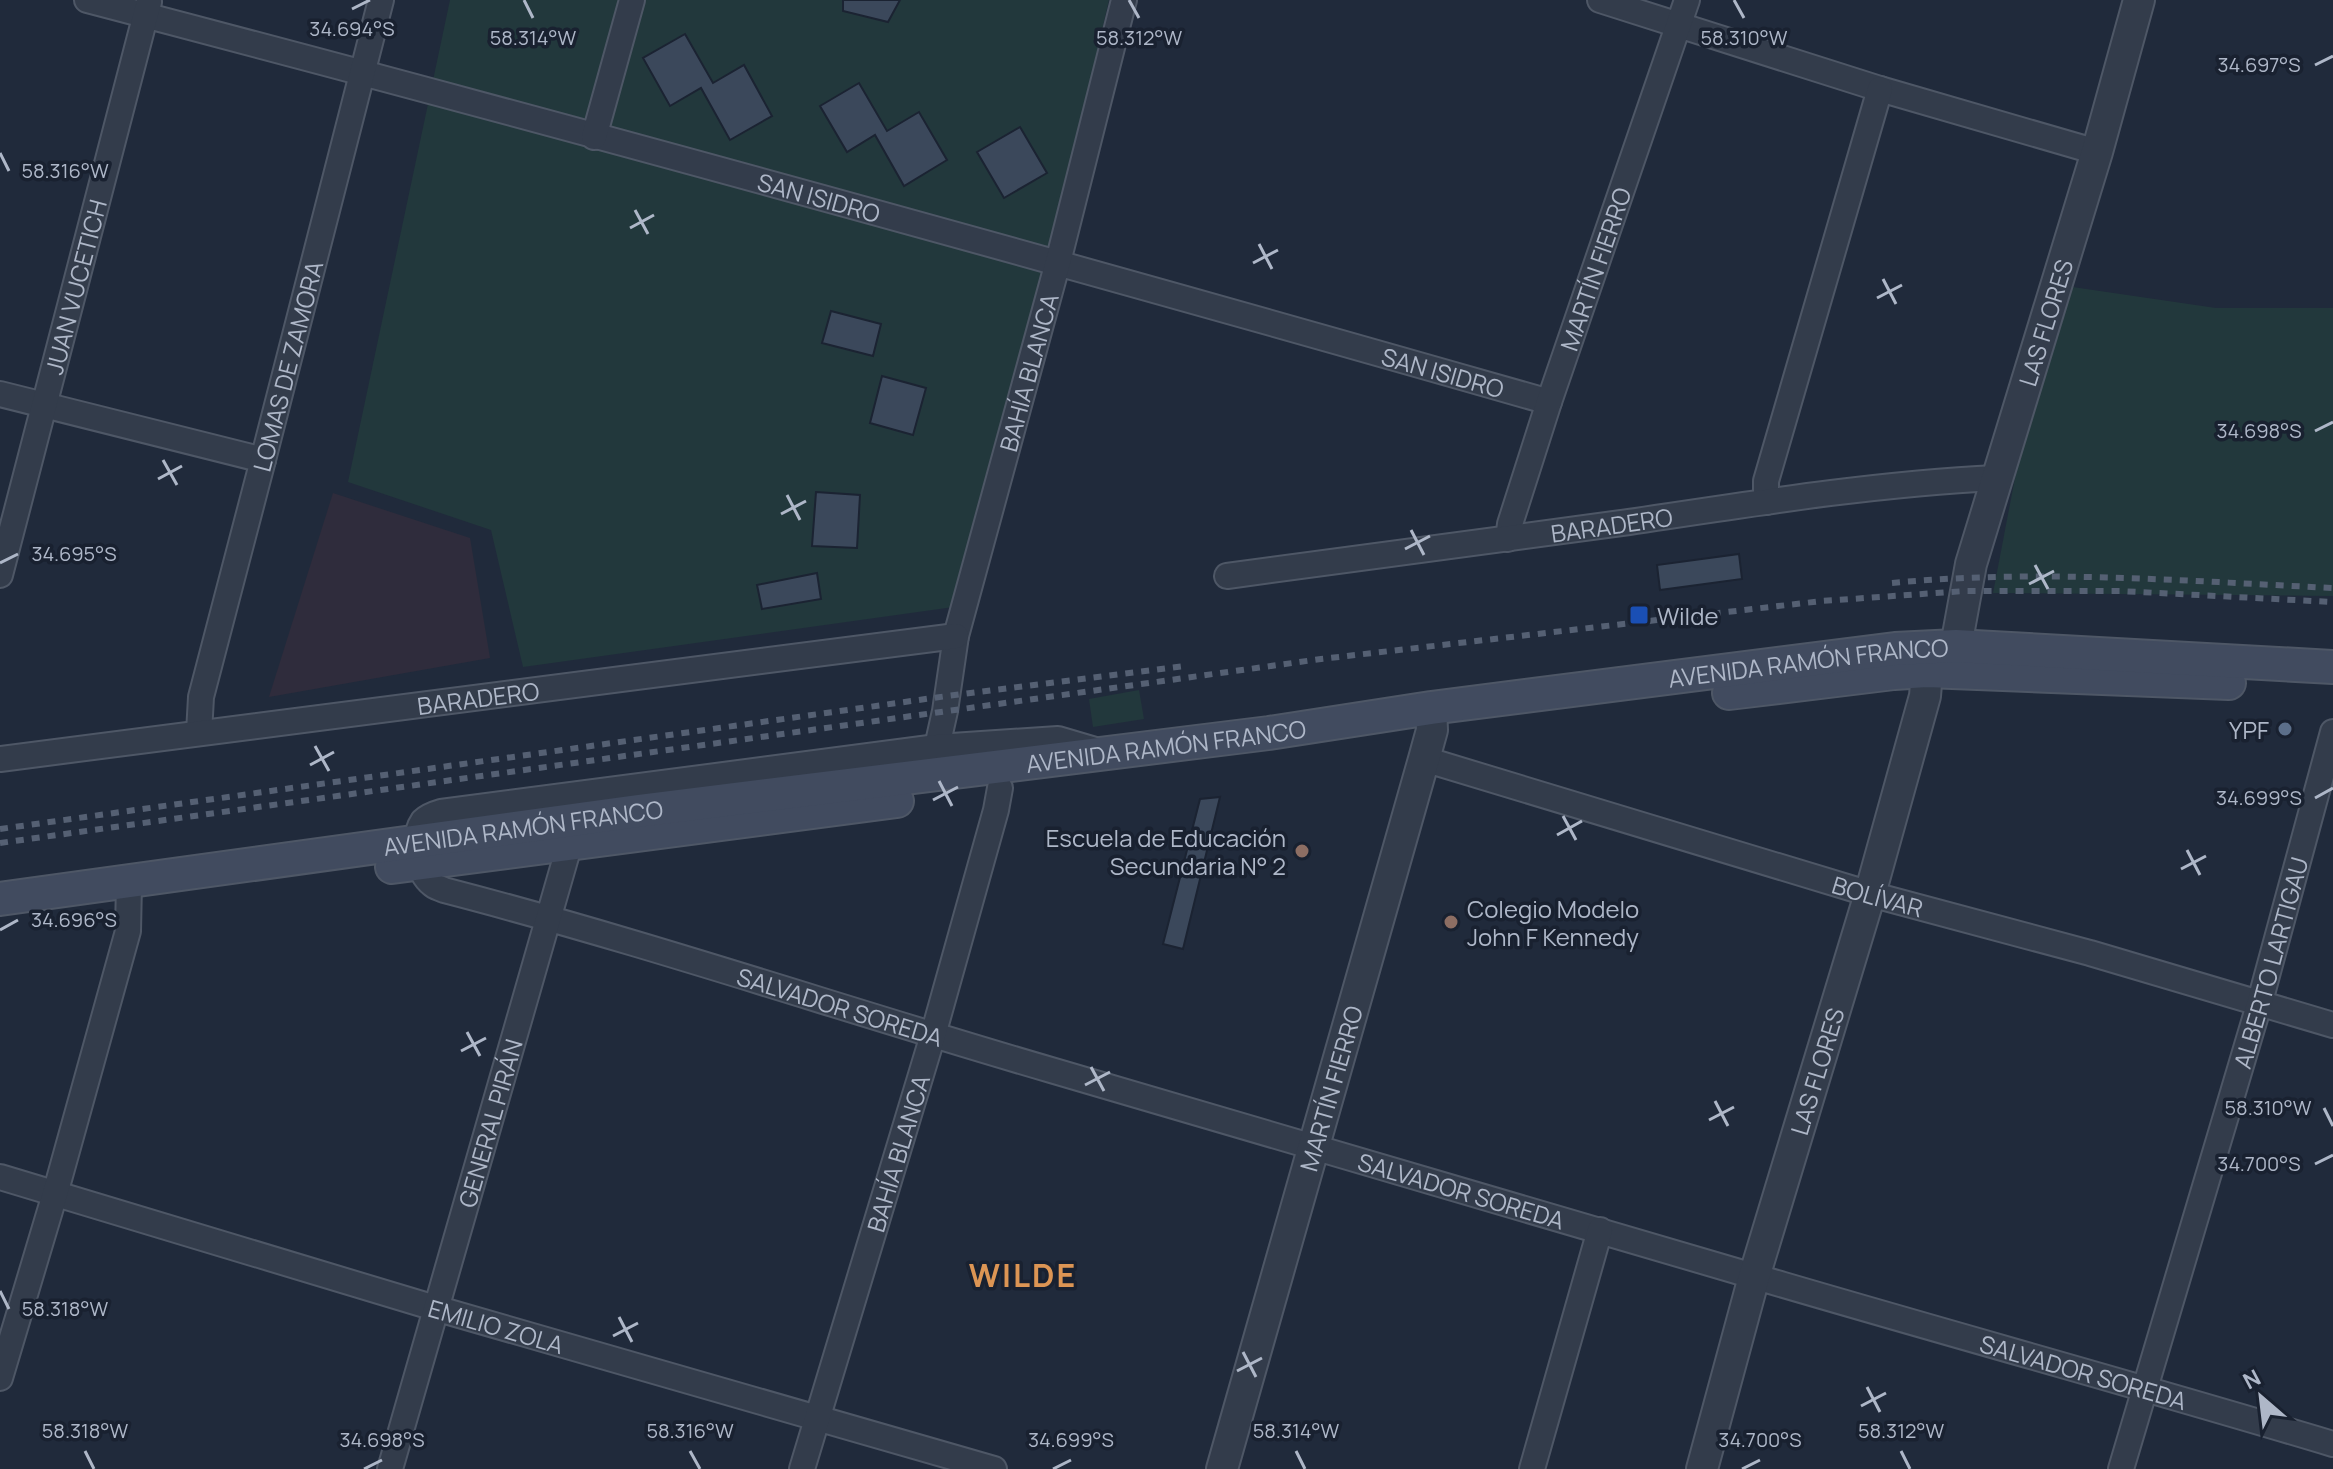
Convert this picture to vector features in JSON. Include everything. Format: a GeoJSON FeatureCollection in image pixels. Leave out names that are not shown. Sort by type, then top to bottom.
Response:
{"type":"FeatureCollection","features":[{"type":"Feature","properties":{"kind":"main road","name":"AVENIDA RAMÓN FRANCO"},"geometry":{"type":"LineString","coordinates":[[573,833],[1107,753],[1269,733],[1429,732],[1895,649],[1956,646],[2333,667]]}},
{"type":"Feature","properties":{"kind":"main road","name":"AVENIDA RAMÓN FRANCO"},"geometry":{"type":"LineString","coordinates":[[0,919],[129,892],[418,852],[1000,788],[1894,673],[1927,671],[2333,687]]}},
{"type":"Feature","properties":{"kind":"main road","name":"AVENIDA RAMÓN FRANCO"},"geometry":{"type":"LineString","coordinates":[[0,899],[129,892]]}},
{"type":"Feature","properties":{"kind":"street","name":"SAN ISIDRO"},"geometry":{"type":"LineString","coordinates":[[87,0],[148,8],[594,137],[1058,262],[1549,402]]}},
{"type":"Feature","properties":{"kind":"street","name":"LOMAS DE ZAMORA"},"geometry":{"type":"LineString","coordinates":[[199,733],[201,697],[381,0]]}},
{"type":"Feature","properties":{"kind":"street"},"geometry":{"type":"LineString","coordinates":[[594,137],[632,0]]}},
{"type":"Feature","properties":{"kind":"street","name":"BAHÍA BLANCA"},"geometry":{"type":"LineString","coordinates":[[937,747],[956,636],[1058,262],[1124,0]]}},
{"type":"Feature","properties":{"kind":"street"},"geometry":{"type":"LineString","coordinates":[[1600,0],[1880,89],[2097,152]]}},
{"type":"Feature","properties":{"kind":"street","name":"MARTÍN FIERRO"},"geometry":{"type":"LineString","coordinates":[[1508,539],[1549,402],[1687,0]]}},
{"type":"Feature","properties":{"kind":"street","name":"LAS FLORES"},"geometry":{"type":"LineString","coordinates":[[1956,646],[1971,564],[2097,152],[2139,0]]}},
{"type":"Feature","properties":{"kind":"street","name":"JUAN VUCETICH"},"geometry":{"type":"LineString","coordinates":[[0,575],[148,8]]}},
{"type":"Feature","properties":{"kind":"street"},"geometry":{"type":"LineString","coordinates":[[1766,502],[1766,481],[1880,89]]}},
{"type":"Feature","properties":{"kind":"street"},"geometry":{"type":"LineString","coordinates":[[0,394],[263,460]]}},
{"type":"Feature","properties":{"kind":"street","name":"BARADERO"},"geometry":{"type":"LineString","coordinates":[[1227,576],[1766,502],[1996,478]]}},
{"type":"Feature","properties":{"kind":"street","name":"BARADERO"},"geometry":{"type":"LineString","coordinates":[[0,759],[956,636]]}},
{"type":"Feature","properties":{"kind":"street","name":"LAS FLORES"},"geometry":{"type":"LineString","coordinates":[[1702,1469],[1754,1277],[1870,894],[1925,696],[1927,671]]}},
{"type":"Feature","properties":{"kind":"street","name":"MARTÍN FIERRO"},"geometry":{"type":"LineString","coordinates":[[1222,1469],[1429,732]]}},
{"type":"Feature","properties":{"kind":"street","name":"BOLÍVAR"},"geometry":{"type":"LineString","coordinates":[[1429,732],[1870,894],[2090,953],[2333,1025]]}},
{"type":"Feature","properties":{"kind":"street","name":"ALBERTO LARTIGAU"},"geometry":{"type":"LineString","coordinates":[[2121,1469],[2259,1005],[2333,732]]}},
{"type":"Feature","properties":{"kind":"street"},"geometry":{"type":"LineString","coordinates":[[418,852],[419,830],[423,822],[441,812],[937,747],[1058,739],[1107,753]]}},
{"type":"Feature","properties":{"kind":"street","name":"BAHÍA BLANCA"},"geometry":{"type":"LineString","coordinates":[[802,1469],[933,1035],[1000,788]]}},
{"type":"Feature","properties":{"kind":"street"},"geometry":{"type":"LineString","coordinates":[[573,833],[593,802],[608,792]]}},
{"type":"Feature","properties":{"kind":"street","name":"GENERAL PIRÁN"},"geometry":{"type":"LineString","coordinates":[[390,1469],[573,833]]}},
{"type":"Feature","properties":{"kind":"street","name":"SALVADOR SOREDA"},"geometry":{"type":"LineString","coordinates":[[418,852],[432,884],[444,890],[549,917],[933,1035],[2333,1444]]}},
{"type":"Feature","properties":{"kind":"street"},"geometry":{"type":"LineString","coordinates":[[0,1378],[128,931],[129,892]]}},
{"type":"Feature","properties":{"kind":"street","name":"EMILIO ZOLA"},"geometry":{"type":"LineString","coordinates":[[0,1177],[435,1308],[994,1469]]}},
{"type":"Feature","properties":{"kind":"street"},"geometry":{"type":"LineString","coordinates":[[1532,1469],[1600,1230]]}},
{"type":"Feature","properties":{"kind":"shaded area"},"geometry":{"type":"Polygon","coordinates":[[[333,493],[470,538],[490,658],[269,697],[333,493]]]}},
{"type":"Feature","properties":{"kind":"green space"},"geometry":{"type":"Polygon","coordinates":[[[450,0],[1109,0],[968,605],[523,667],[491,530],[348,482],[450,0]]]}},
{"type":"Feature","properties":{"kind":"green space"},"geometry":{"type":"Polygon","coordinates":[[[2052,284],[2216,308],[2333,308],[2333,596],[1993,593],[2052,284]]]}},
{"type":"Feature","properties":{"kind":"green space"},"geometry":{"type":"Polygon","coordinates":[[[1139,690],[1144,719],[1093,727],[1089,699],[1139,690]]]}},
{"type":"Feature","properties":{"kind":"building"},"geometry":{"type":"Polygon","coordinates":[[[843,0],[900,0],[888,22],[843,11],[843,0]]]}},
{"type":"Feature","properties":{"kind":"building"},"geometry":{"type":"Polygon","coordinates":[[[685,34],[713,83],[744,65],[772,116],[730,140],[701,88],[670,106],[643,58],[685,34]]]}},
{"type":"Feature","properties":{"kind":"building"},"geometry":{"type":"Polygon","coordinates":[[[859,83],[887,131],[919,112],[947,160],[904,186],[875,135],[847,152],[820,106],[859,83]]]}},
{"type":"Feature","properties":{"kind":"building"},"geometry":{"type":"Polygon","coordinates":[[[1020,127],[1047,173],[1004,198],[977,152],[1020,127]]]}},
{"type":"Feature","properties":{"kind":"building"},"geometry":{"type":"Polygon","coordinates":[[[831,311],[881,324],[873,356],[822,343],[831,311]]]}},
{"type":"Feature","properties":{"kind":"building"},"geometry":{"type":"Polygon","coordinates":[[[882,376],[926,388],[913,435],[870,423],[882,376]]]}},
{"type":"Feature","properties":{"kind":"building"},"geometry":{"type":"Polygon","coordinates":[[[816,492],[860,495],[857,548],[812,546],[816,492]]]}},
{"type":"Feature","properties":{"kind":"building"},"geometry":{"type":"Polygon","coordinates":[[[1739,554],[1742,579],[1660,590],[1657,565],[1739,554]]]}},
{"type":"Feature","properties":{"kind":"building"},"geometry":{"type":"Polygon","coordinates":[[[817,573],[821,599],[762,609],[757,585],[817,573]]]}},
{"type":"Feature","properties":{"kind":"building"},"geometry":{"type":"Polygon","coordinates":[[[1220,797],[1183,949],[1163,944],[1200,799],[1220,797]]]}},
{"type":"Feature","properties":{"kind":"railway"},"geometry":{"type":"LineString","coordinates":[[1892,583],[2057,577],[2333,588]]}},
{"type":"Feature","properties":{"kind":"railway"},"geometry":{"type":"LineString","coordinates":[[0,843],[1321,659],[1822,601],[1965,591],[2120,591],[2333,602]]}},
{"type":"Feature","properties":{"kind":"railway"},"geometry":{"type":"LineString","coordinates":[[0,829],[947,696],[1185,666]]}},
{"type":"Feature","properties":{"kind":"place","name":"Wilde"},"geometry":{"type":"Point","coordinates":[1639,615]}},
{"type":"Feature","properties":{"kind":"place","name":"YPF"},"geometry":{"type":"Point","coordinates":[2285,729]}},
{"type":"Feature","properties":{"kind":"place","name":"Escuela de Educación Secundaria N° 2"},"geometry":{"type":"Point","coordinates":[1302,851]}},
{"type":"Feature","properties":{"kind":"place","name":"Colegio Modelo John F Kennedy"},"geometry":{"type":"Point","coordinates":[1451,922]}},
{"type":"Feature","properties":{"kind":"district","name":"WILDE"},"geometry":{"type":"Point","coordinates":[1023,1275]}}]}
